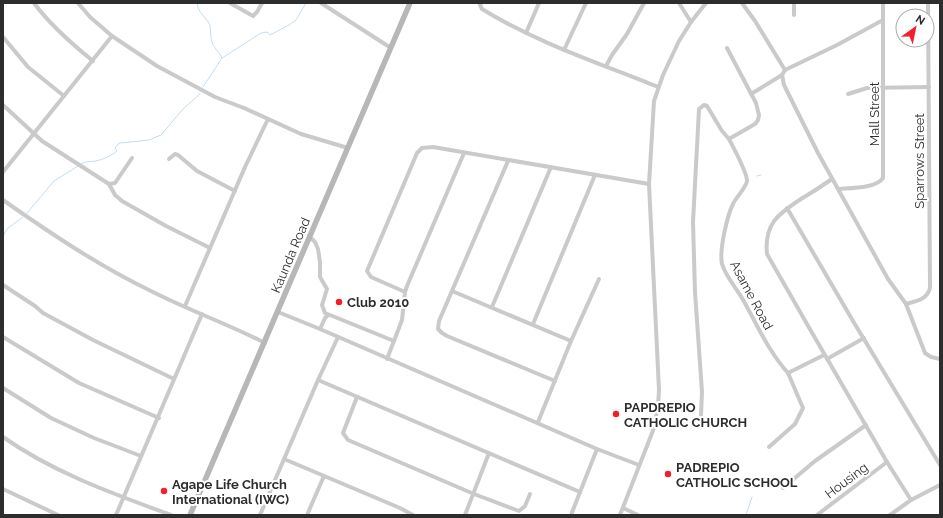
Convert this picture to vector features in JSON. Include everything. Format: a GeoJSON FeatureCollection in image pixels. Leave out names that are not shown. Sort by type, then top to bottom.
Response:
{"type":"FeatureCollection","features":[{"type":"Feature","properties":{"kind":"main road","name":"Kaunda Road"},"geometry":{"type":"LineString","coordinates":[[190,515],[410,3]]}},
{"type":"Feature","properties":{"kind":"street"},"geometry":{"type":"LineString","coordinates":[[34,3],[49,21],[76,48],[93,61]]}},
{"type":"Feature","properties":{"kind":"street"},"geometry":{"type":"LineString","coordinates":[[78,3],[90,17],[112,36],[157,66],[215,97],[301,134],[348,148]]}},
{"type":"Feature","properties":{"kind":"street"},"geometry":{"type":"LineString","coordinates":[[230,3],[253,16],[262,3]]}},
{"type":"Feature","properties":{"kind":"street"},"geometry":{"type":"LineString","coordinates":[[321,3],[391,48]]}},
{"type":"Feature","properties":{"kind":"street"},"geometry":{"type":"LineString","coordinates":[[481,3],[480,5],[482,9],[526,33],[564,50],[658,87]]}},
{"type":"Feature","properties":{"kind":"street"},"geometry":{"type":"LineString","coordinates":[[526,33],[539,3]]}},
{"type":"Feature","properties":{"kind":"street"},"geometry":{"type":"LineString","coordinates":[[564,50],[586,3]]}},
{"type":"Feature","properties":{"kind":"street"},"geometry":{"type":"LineString","coordinates":[[606,66],[627,34],[644,3]]}},
{"type":"Feature","properties":{"kind":"street"},"geometry":{"type":"LineString","coordinates":[[679,3],[691,22]]}},
{"type":"Feature","properties":{"kind":"street"},"geometry":{"type":"LineString","coordinates":[[620,515],[656,422],[659,390],[649,184],[654,101],[658,87],[676,47],[691,22],[706,3]]}},
{"type":"Feature","properties":{"kind":"street"},"geometry":{"type":"LineString","coordinates":[[742,3],[755,21],[785,70]]}},
{"type":"Feature","properties":{"kind":"street"},"geometry":{"type":"LineString","coordinates":[[794,3],[794,15]]}},
{"type":"Feature","properties":{"kind":"street","name":"Mall Street"},"geometry":{"type":"LineString","coordinates":[[839,189],[874,184],[882,180],[884,175],[883,3]]}},
{"type":"Feature","properties":{"kind":"street","name":"Sparrows Street"},"geometry":{"type":"LineString","coordinates":[[906,304],[924,298],[930,288],[928,3]]}},
{"type":"Feature","properties":{"kind":"street"},"geometry":{"type":"LineString","coordinates":[[751,94],[782,75],[785,70],[837,45],[883,20]]}},
{"type":"Feature","properties":{"kind":"street"},"geometry":{"type":"LineString","coordinates":[[4,170],[112,36]]}},
{"type":"Feature","properties":{"kind":"street"},"geometry":{"type":"LineString","coordinates":[[3,37],[28,67],[64,96]]}},
{"type":"Feature","properties":{"kind":"street"},"geometry":{"type":"LineString","coordinates":[[727,48],[751,94],[759,115],[755,124],[729,138]]}},
{"type":"Feature","properties":{"kind":"street"},"geometry":{"type":"LineString","coordinates":[[782,75],[782,79],[789,95],[832,179],[888,278],[906,304],[925,353],[931,357],[940,359]]}},
{"type":"Feature","properties":{"kind":"street"},"geometry":{"type":"LineString","coordinates":[[848,94],[866,88],[929,87]]}},
{"type":"Feature","properties":{"kind":"street"},"geometry":{"type":"LineString","coordinates":[[3,105],[42,141],[109,184],[115,195],[122,201],[166,226],[210,248]]}},
{"type":"Feature","properties":{"kind":"street","name":"Asame Road"},"geometry":{"type":"LineString","coordinates":[[701,415],[702,392],[695,292],[693,222],[699,109],[704,105],[709,108],[722,131],[729,138],[747,180],[733,204],[728,218],[723,244],[722,263],[767,344],[788,373],[803,408],[795,424],[769,446]]}},
{"type":"Feature","properties":{"kind":"street"},"geometry":{"type":"LineString","coordinates":[[185,306],[268,119]]}},
{"type":"Feature","properties":{"kind":"street"},"geometry":{"type":"LineString","coordinates":[[405,292],[371,277],[367,271],[420,149],[433,147],[649,184]]}},
{"type":"Feature","properties":{"kind":"street"},"geometry":{"type":"LineString","coordinates":[[387,359],[402,320],[405,292],[464,153]]}},
{"type":"Feature","properties":{"kind":"street"},"geometry":{"type":"LineString","coordinates":[[169,159],[175,154],[178,155],[190,167],[235,191]]}},
{"type":"Feature","properties":{"kind":"street"},"geometry":{"type":"LineString","coordinates":[[109,184],[115,182],[132,158]]}},
{"type":"Feature","properties":{"kind":"street"},"geometry":{"type":"LineString","coordinates":[[508,161],[452,291],[438,325],[438,329],[442,333],[555,381]]}},
{"type":"Feature","properties":{"kind":"street"},"geometry":{"type":"LineString","coordinates":[[492,307],[551,167]]}},
{"type":"Feature","properties":{"kind":"street"},"geometry":{"type":"LineString","coordinates":[[533,324],[595,175]]}},
{"type":"Feature","properties":{"kind":"street"},"geometry":{"type":"LineString","coordinates":[[832,179],[779,214],[770,228],[767,241],[767,254],[824,355],[911,500]]}},
{"type":"Feature","properties":{"kind":"street"},"geometry":{"type":"LineString","coordinates":[[3,200],[49,231],[116,272],[149,290],[265,343]]}},
{"type":"Feature","properties":{"kind":"street"},"geometry":{"type":"LineString","coordinates":[[787,208],[853,322],[940,465]]}},
{"type":"Feature","properties":{"kind":"street"},"geometry":{"type":"LineString","coordinates":[[310,236],[318,249],[320,277],[327,289],[322,305],[325,313],[394,341]]}},
{"type":"Feature","properties":{"kind":"street"},"geometry":{"type":"LineString","coordinates":[[538,422],[571,340],[599,278]]}},
{"type":"Feature","properties":{"kind":"street"},"geometry":{"type":"LineString","coordinates":[[3,285],[43,313],[93,340],[174,379]]}},
{"type":"Feature","properties":{"kind":"street"},"geometry":{"type":"LineString","coordinates":[[452,291],[571,340]]}},
{"type":"Feature","properties":{"kind":"street"},"geometry":{"type":"LineString","coordinates":[[278,312],[538,422],[597,449],[639,465]]}},
{"type":"Feature","properties":{"kind":"street"},"geometry":{"type":"LineString","coordinates":[[116,515],[159,418],[202,314]]}},
{"type":"Feature","properties":{"kind":"street"},"geometry":{"type":"LineString","coordinates":[[320,329],[328,315]]}},
{"type":"Feature","properties":{"kind":"street"},"geometry":{"type":"LineString","coordinates":[[3,337],[79,383],[159,418]]}},
{"type":"Feature","properties":{"kind":"street"},"geometry":{"type":"LineString","coordinates":[[260,515],[338,337]]}},
{"type":"Feature","properties":{"kind":"street"},"geometry":{"type":"LineString","coordinates":[[827,359],[864,338]]}},
{"type":"Feature","properties":{"kind":"street"},"geometry":{"type":"LineString","coordinates":[[788,373],[824,355]]}},
{"type":"Feature","properties":{"kind":"street"},"geometry":{"type":"LineString","coordinates":[[318,380],[580,492]]}},
{"type":"Feature","properties":{"kind":"street"},"geometry":{"type":"LineString","coordinates":[[3,388],[51,418],[94,438],[141,456]]}},
{"type":"Feature","properties":{"kind":"street"},"geometry":{"type":"LineString","coordinates":[[357,397],[343,433],[348,440],[520,513],[530,494]]}},
{"type":"Feature","properties":{"kind":"street"},"geometry":{"type":"LineString","coordinates":[[784,488],[815,461],[866,425]]}},
{"type":"Feature","properties":{"kind":"street"},"geometry":{"type":"LineString","coordinates":[[3,437],[37,460],[123,497],[171,515]]}},
{"type":"Feature","properties":{"kind":"street"},"geometry":{"type":"LineString","coordinates":[[571,515],[597,449]]}},
{"type":"Feature","properties":{"kind":"street"},"geometry":{"type":"LineString","coordinates":[[465,515],[489,453]]}},
{"type":"Feature","properties":{"kind":"street"},"geometry":{"type":"LineString","coordinates":[[284,459],[400,508],[413,515]]}},
{"type":"Feature","properties":{"kind":"street","name":"Housing"},"geometry":{"type":"LineString","coordinates":[[817,515],[887,462]]}},
{"type":"Feature","properties":{"kind":"street"},"geometry":{"type":"LineString","coordinates":[[307,515],[324,476]]}},
{"type":"Feature","properties":{"kind":"street"},"geometry":{"type":"LineString","coordinates":[[890,515],[911,500],[940,486]]}},
{"type":"Feature","properties":{"kind":"street"},"geometry":{"type":"LineString","coordinates":[[3,489],[58,515]]}},
{"type":"Feature","properties":{"kind":"street"},"geometry":{"type":"LineString","coordinates":[[623,508],[638,515]]}},
{"type":"Feature","properties":{"kind":"waterway"},"geometry":{"type":"LineString","coordinates":[[197,3],[199,10],[209,23],[213,44],[222,58]]}},
{"type":"Feature","properties":{"kind":"waterway"},"geometry":{"type":"LineString","coordinates":[[203,87],[222,58],[261,33],[267,32],[270,35],[289,25],[296,20],[306,3]]}},
{"type":"Feature","properties":{"kind":"waterway"},"geometry":{"type":"LineString","coordinates":[[81,164],[110,156],[117,151],[115,148],[120,143],[149,140],[161,135],[183,109],[200,94]]}},
{"type":"Feature","properties":{"kind":"waterway"},"geometry":{"type":"LineString","coordinates":[[27,213],[54,181],[78,166]]}},
{"type":"Feature","properties":{"kind":"waterway"},"geometry":{"type":"LineString","coordinates":[[757,176],[761,175]]}},
{"type":"Feature","properties":{"kind":"waterway"},"geometry":{"type":"LineString","coordinates":[[3,236],[7,229],[23,217]]}},
{"type":"Feature","properties":{"kind":"waterway"},"geometry":{"type":"LineString","coordinates":[[746,515],[752,497]]}},
{"type":"Feature","properties":{"kind":"place","name":"Club 2010"},"geometry":{"type":"Point","coordinates":[339,302]}},
{"type":"Feature","properties":{"kind":"place","name":"PAPDREPIO CATHOLIC CHURCH"},"geometry":{"type":"Point","coordinates":[616,414]}},
{"type":"Feature","properties":{"kind":"place","name":"PADREPIO CATHOLIC SCHOOL"},"geometry":{"type":"Point","coordinates":[668,474]}},
{"type":"Feature","properties":{"kind":"place","name":"Agape Life Church International (IWC)"},"geometry":{"type":"Point","coordinates":[164,491]}}]}
